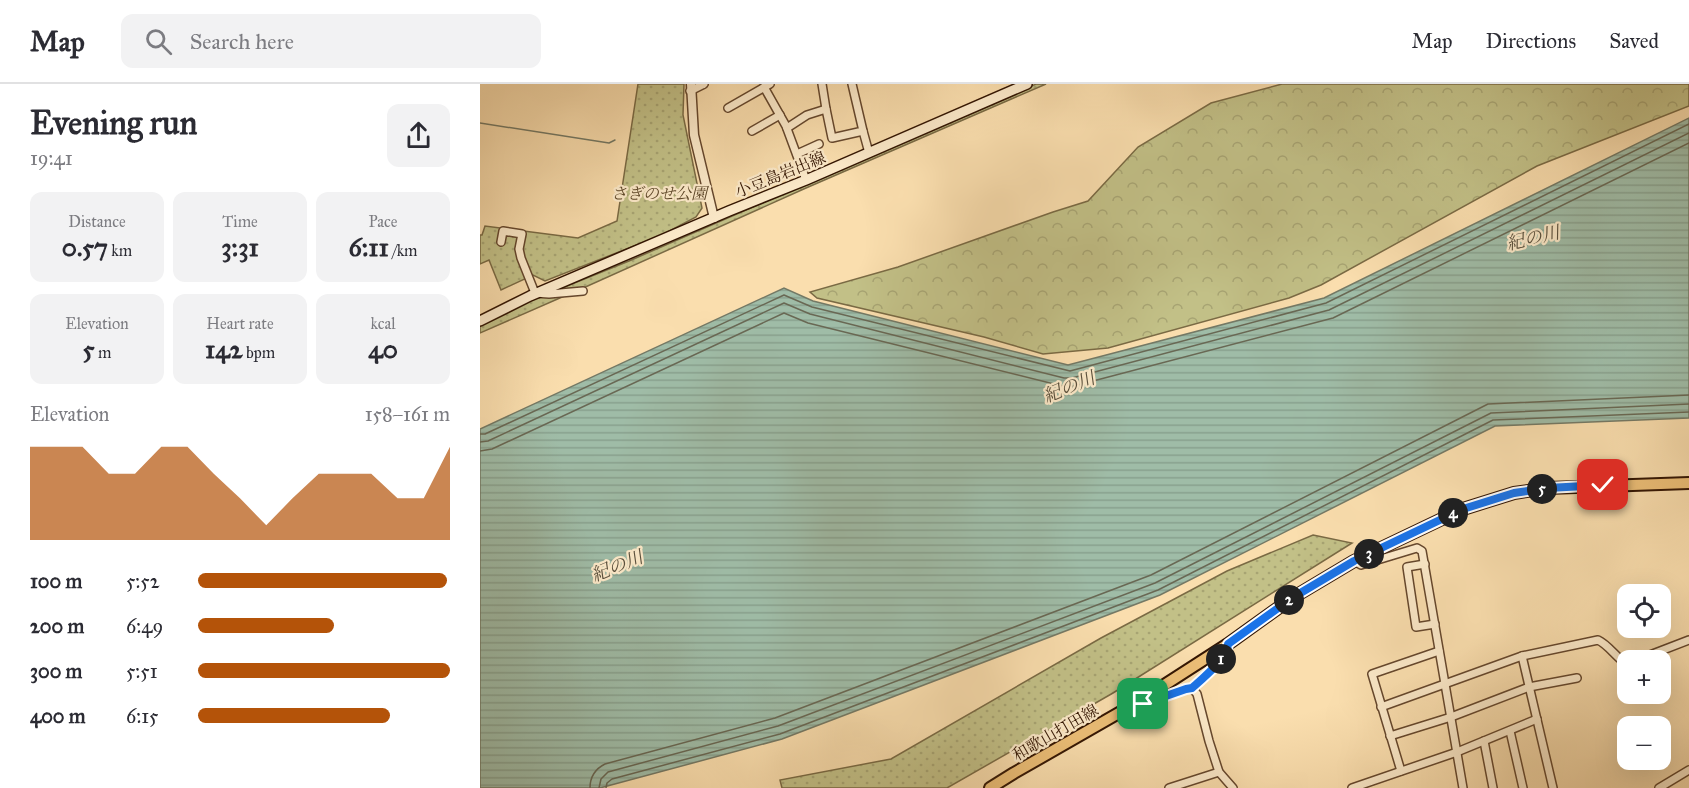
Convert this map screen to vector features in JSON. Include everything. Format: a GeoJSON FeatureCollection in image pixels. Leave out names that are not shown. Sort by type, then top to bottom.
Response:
{"type":"FeatureCollection","features":[{"type":"Feature","properties":{"kind":"main road","name":"小豆島岩出線"},"geometry":{"type":"LineString","coordinates":[[480,321],[535,294],[1027,84]]}},
{"type":"Feature","properties":{"kind":"main road","name":"和歌山打田線"},"geometry":{"type":"LineString","coordinates":[[990,788],[1138,702],[1228,644],[1292,598],[1354,561],[1463,509],[1514,493],[1548,488],[1689,483]]}},
{"type":"Feature","properties":{"kind":"street"},"geometry":{"type":"LineString","coordinates":[[704,84],[690,88],[694,135],[714,218]]}},
{"type":"Feature","properties":{"kind":"street"},"geometry":{"type":"LineString","coordinates":[[822,84],[832,138],[863,131]]}},
{"type":"Feature","properties":{"kind":"street"},"geometry":{"type":"LineString","coordinates":[[852,84],[868,153]]}},
{"type":"Feature","properties":{"kind":"street"},"geometry":{"type":"LineString","coordinates":[[728,108],[767,86],[787,128],[806,180]]}},
{"type":"Feature","properties":{"kind":"street"},"geometry":{"type":"LineString","coordinates":[[787,128],[807,115],[826,109]]}},
{"type":"Feature","properties":{"kind":"street"},"geometry":{"type":"LineString","coordinates":[[752,131],[780,115]]}},
{"type":"Feature","properties":{"kind":"street"},"geometry":{"type":"LineString","coordinates":[[797,154],[819,144]]}},
{"type":"Feature","properties":{"kind":"street"},"geometry":{"type":"LineString","coordinates":[[501,242],[503,231],[522,234],[519,249],[535,294],[583,291]]}},
{"type":"Feature","properties":{"kind":"street"},"geometry":{"type":"LineString","coordinates":[[1354,561],[1361,565],[1416,548],[1422,551],[1461,788]]}},
{"type":"Feature","properties":{"kind":"street"},"geometry":{"type":"LineString","coordinates":[[1425,564],[1407,567],[1416,627],[1435,624]]}},
{"type":"Feature","properties":{"kind":"street"},"geometry":{"type":"LineString","coordinates":[[1381,707],[1522,656],[1598,640],[1603,642],[1617,657]]}},
{"type":"Feature","properties":{"kind":"street"},"geometry":{"type":"LineString","coordinates":[[1663,650],[1689,640]]}},
{"type":"Feature","properties":{"kind":"street"},"geometry":{"type":"LineString","coordinates":[[1138,702],[1143,704],[1192,688],[1206,676],[1228,650],[1228,644]]}},
{"type":"Feature","properties":{"kind":"street"},"geometry":{"type":"LineString","coordinates":[[1401,771],[1372,674],[1439,651]]}},
{"type":"Feature","properties":{"kind":"street"},"geometry":{"type":"LineString","coordinates":[[1522,656],[1553,788]]}},
{"type":"Feature","properties":{"kind":"street"},"geometry":{"type":"LineString","coordinates":[[1390,736],[1450,717],[1529,687],[1577,678]]}},
{"type":"Feature","properties":{"kind":"street"},"geometry":{"type":"LineString","coordinates":[[1192,688],[1197,694],[1219,772],[1233,788]]}},
{"type":"Feature","properties":{"kind":"street"},"geometry":{"type":"LineString","coordinates":[[1353,788],[1456,752],[1537,719]]}},
{"type":"Feature","properties":{"kind":"street"},"geometry":{"type":"LineString","coordinates":[[1510,730],[1523,788]]}},
{"type":"Feature","properties":{"kind":"street"},"geometry":{"type":"LineString","coordinates":[[1484,741],[1493,788]]}},
{"type":"Feature","properties":{"kind":"street"},"geometry":{"type":"LineString","coordinates":[[1659,788],[1689,770]]}},
{"type":"Feature","properties":{"kind":"street"},"geometry":{"type":"LineString","coordinates":[[1169,788],[1219,772]]}},
{"type":"Feature","properties":{"kind":"green space","name":"さぎのせ公園"},"geometry":{"type":"Polygon","coordinates":[[[638,84],[684,84],[683,115],[702,208],[696,217],[662,235],[545,281],[533,275],[501,290],[489,260],[480,264],[480,235],[485,226],[578,238],[617,221],[638,84]]]}},
{"type":"Feature","properties":{"kind":"green space"},"geometry":{"type":"Polygon","coordinates":[[[1036,84],[1046,84],[581,289],[552,292],[629,261],[1036,84]]]}},
{"type":"Feature","properties":{"kind":"green space"},"geometry":{"type":"Polygon","coordinates":[[[1282,84],[1689,84],[1689,106],[1537,166],[1321,285],[1289,298],[1108,348],[1043,354],[984,337],[817,298],[810,292],[898,267],[1088,201],[1138,147],[1211,103],[1282,84]]]}},
{"type":"Feature","properties":{"kind":"green space"},"geometry":{"type":"Polygon","coordinates":[[[569,294],[480,333],[480,325],[535,298],[569,294]]]}},
{"type":"Feature","properties":{"kind":"green space"},"geometry":{"type":"Polygon","coordinates":[[[1313,535],[1352,543],[1113,693],[947,788],[782,788],[780,780],[891,759],[1101,638],[1227,571],[1313,535]]]}},
{"type":"Feature","properties":{"kind":"water","name":"紀の川"},"geometry":{"type":"Polygon","coordinates":[[[1689,118],[1689,418],[1495,426],[1160,595],[782,739],[600,788],[480,788],[480,429],[784,288],[813,301],[1068,365],[1324,298],[1689,118]]]}},
{"type":"Feature","properties":{"kind":"waterway"},"geometry":{"type":"LineString","coordinates":[[480,123],[609,143],[615,140]]}},
{"type":"Feature","properties":{"kind":"route"},"geometry":{"type":"LineString","coordinates":[[1143,704],[1192,688],[1206,676],[1228,650],[1228,644],[1292,598],[1354,561],[1463,509],[1514,493],[1548,488],[1603,485]]}}]}
